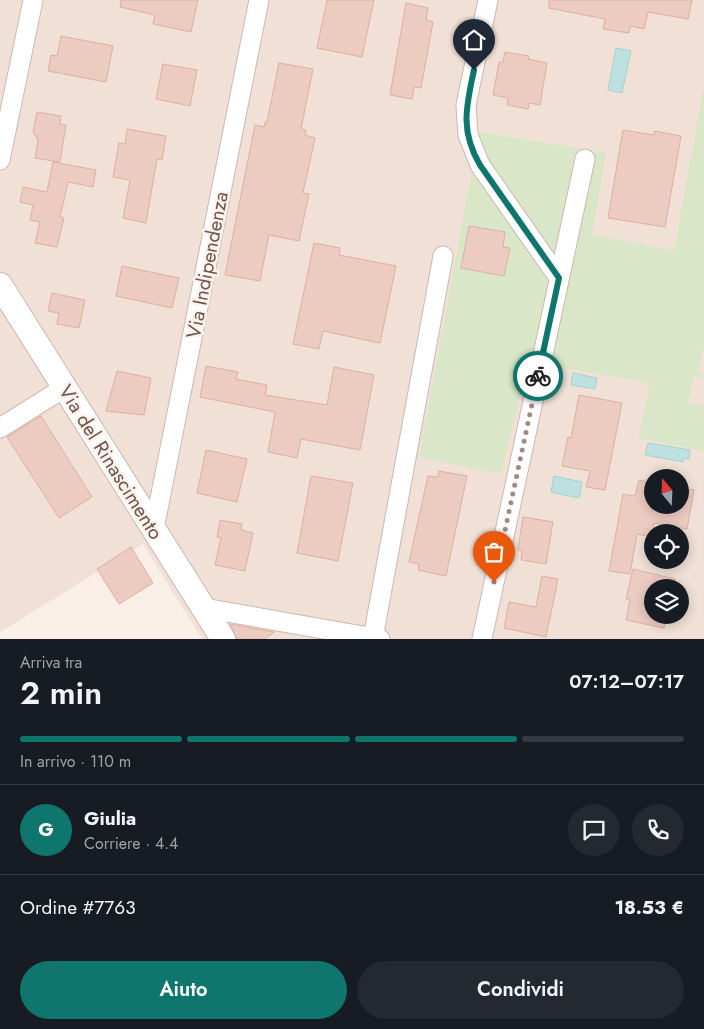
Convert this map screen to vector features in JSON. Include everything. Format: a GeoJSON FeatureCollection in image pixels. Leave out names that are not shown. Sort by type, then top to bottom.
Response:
{"type":"FeatureCollection","features":[{"type":"Feature","properties":{"kind":"street"},"geometry":{"type":"LineString","coordinates":[[0,160],[33,0]]}},
{"type":"Feature","properties":{"kind":"street","name":"Via Indipendenza"},"geometry":{"type":"LineString","coordinates":[[154,530],[259,0]]}},
{"type":"Feature","properties":{"kind":"street"},"geometry":{"type":"LineString","coordinates":[[488,0],[466,105],[468,135],[480,165],[559,278]]}},
{"type":"Feature","properties":{"kind":"street"},"geometry":{"type":"LineString","coordinates":[[482,639],[585,159]]}},
{"type":"Feature","properties":{"kind":"street"},"geometry":{"type":"LineString","coordinates":[[204,608],[376,638],[443,256]]}},
{"type":"Feature","properties":{"kind":"street","name":"Via del Rinascimento"},"geometry":{"type":"LineString","coordinates":[[0,285],[223,639]]}},
{"type":"Feature","properties":{"kind":"street"},"geometry":{"type":"LineString","coordinates":[[0,428],[64,388]]}},
{"type":"Feature","properties":{"kind":"shaded area"},"geometry":{"type":"Polygon","coordinates":[[[0,0],[704,0],[704,639],[202,639],[143,544],[0,632],[0,0]]]}},
{"type":"Feature","properties":{"kind":"green space"},"geometry":{"type":"Polygon","coordinates":[[[704,86],[704,343],[698,373],[704,374],[704,378],[694,376],[688,402],[704,406],[704,451],[639,438],[650,383],[528,362],[501,474],[419,457],[479,132],[606,153],[592,234],[674,251],[704,86]],[[469,226],[461,268],[504,276],[510,248],[503,247],[505,232],[469,226]]]}},
{"type":"Feature","properties":{"kind":"water"},"geometry":{"type":"Polygon","coordinates":[[[616,48],[631,51],[622,93],[608,90],[616,48]]]}},
{"type":"Feature","properties":{"kind":"water"},"geometry":{"type":"Polygon","coordinates":[[[573,373],[597,378],[595,389],[571,385],[573,373]]]}},
{"type":"Feature","properties":{"kind":"water"},"geometry":{"type":"Polygon","coordinates":[[[648,443],[690,450],[689,459],[684,458],[683,462],[645,455],[648,443]]]}},
{"type":"Feature","properties":{"kind":"water"},"geometry":{"type":"Polygon","coordinates":[[[554,476],[582,482],[579,498],[551,492],[554,476]]]}},
{"type":"Feature","properties":{"kind":"building"},"geometry":{"type":"Polygon","coordinates":[[[121,0],[198,0],[191,32],[153,24],[155,15],[120,7],[121,0]]]}},
{"type":"Feature","properties":{"kind":"building"},"geometry":{"type":"Polygon","coordinates":[[[327,0],[374,0],[362,57],[317,48],[327,0]]]}},
{"type":"Feature","properties":{"kind":"building"},"geometry":{"type":"Polygon","coordinates":[[[549,0],[692,0],[688,19],[648,12],[644,29],[630,26],[629,33],[603,29],[605,19],[549,8],[549,0]]]}},
{"type":"Feature","properties":{"kind":"building"},"geometry":{"type":"Polygon","coordinates":[[[406,3],[428,8],[426,20],[433,22],[421,88],[414,87],[412,99],[390,95],[406,3]]]}},
{"type":"Feature","properties":{"kind":"building"},"geometry":{"type":"Polygon","coordinates":[[[61,36],[113,46],[106,82],[48,71],[51,55],[57,56],[61,36]]]}},
{"type":"Feature","properties":{"kind":"building"},"geometry":{"type":"Polygon","coordinates":[[[505,52],[529,56],[528,59],[547,63],[540,105],[529,103],[528,109],[507,105],[508,98],[493,95],[499,62],[503,62],[505,52]]]}},
{"type":"Feature","properties":{"kind":"building"},"geometry":{"type":"Polygon","coordinates":[[[279,63],[313,69],[301,129],[306,130],[305,135],[315,138],[303,193],[309,194],[299,241],[269,235],[260,281],[225,275],[255,125],[264,127],[265,122],[267,122],[279,63]]]}},
{"type":"Feature","properties":{"kind":"building"},"geometry":{"type":"Polygon","coordinates":[[[163,64],[197,70],[190,106],[156,99],[163,64]]]}},
{"type":"Feature","properties":{"kind":"building"},"geometry":{"type":"Polygon","coordinates":[[[37,112],[61,116],[60,124],[66,125],[60,162],[35,158],[38,140],[33,132],[37,112]]]}},
{"type":"Feature","properties":{"kind":"building"},"geometry":{"type":"Polygon","coordinates":[[[127,129],[166,136],[162,160],[157,159],[146,223],[123,218],[130,180],[113,177],[119,143],[125,144],[127,129]]]}},
{"type":"Feature","properties":{"kind":"building"},"geometry":{"type":"Polygon","coordinates":[[[623,130],[654,135],[655,131],[681,136],[665,227],[608,218],[623,130]]]}},
{"type":"Feature","properties":{"kind":"building"},"geometry":{"type":"Polygon","coordinates":[[[53,162],[96,170],[93,187],[68,182],[60,217],[64,218],[57,247],[35,243],[40,222],[30,220],[33,205],[20,202],[23,187],[47,192],[53,162]]]}},
{"type":"Feature","properties":{"kind":"building"},"geometry":{"type":"Polygon","coordinates":[[[469,226],[505,232],[503,247],[510,248],[504,276],[461,268],[469,226]]]}},
{"type":"Feature","properties":{"kind":"building"},"geometry":{"type":"Polygon","coordinates":[[[314,243],[340,248],[339,255],[396,266],[380,343],[323,331],[319,349],[293,344],[314,243]]]}},
{"type":"Feature","properties":{"kind":"building"},"geometry":{"type":"Polygon","coordinates":[[[122,266],[179,278],[172,308],[116,296],[122,266]]]}},
{"type":"Feature","properties":{"kind":"building"},"geometry":{"type":"Polygon","coordinates":[[[52,293],[85,300],[79,328],[57,324],[59,313],[48,311],[52,293]]]}},
{"type":"Feature","properties":{"kind":"building"},"geometry":{"type":"Polygon","coordinates":[[[206,366],[238,372],[236,379],[267,385],[265,395],[327,405],[334,367],[374,375],[360,450],[301,439],[297,458],[268,452],[275,412],[200,397],[206,366]]]}},
{"type":"Feature","properties":{"kind":"building"},"geometry":{"type":"Polygon","coordinates":[[[117,371],[151,378],[144,415],[106,411],[117,371]]]}},
{"type":"Feature","properties":{"kind":"building"},"geometry":{"type":"Polygon","coordinates":[[[579,395],[622,403],[605,490],[586,487],[590,471],[562,466],[568,437],[571,438],[579,395]]]}},
{"type":"Feature","properties":{"kind":"building"},"geometry":{"type":"Polygon","coordinates":[[[41,416],[92,497],[59,518],[7,437],[41,416]]]}},
{"type":"Feature","properties":{"kind":"building"},"geometry":{"type":"Polygon","coordinates":[[[206,450],[247,459],[237,502],[197,493],[206,450]]]}},
{"type":"Feature","properties":{"kind":"building"},"geometry":{"type":"Polygon","coordinates":[[[439,471],[467,476],[446,576],[418,570],[419,564],[409,562],[428,476],[438,477],[439,471]]]}},
{"type":"Feature","properties":{"kind":"building"},"geometry":{"type":"Polygon","coordinates":[[[311,476],[353,483],[338,561],[297,553],[311,476]]]}},
{"type":"Feature","properties":{"kind":"building"},"geometry":{"type":"Polygon","coordinates":[[[639,480],[644,481],[644,514],[689,514],[689,489],[694,490],[688,524],[644,524],[644,535],[637,534],[630,574],[609,571],[623,494],[635,496],[639,480]]]}},
{"type":"Feature","properties":{"kind":"building"},"geometry":{"type":"Polygon","coordinates":[[[523,517],[553,522],[546,564],[521,560],[522,551],[518,550],[523,517]]]}},
{"type":"Feature","properties":{"kind":"building"},"geometry":{"type":"Polygon","coordinates":[[[220,520],[242,524],[241,530],[253,533],[245,571],[215,565],[221,538],[217,537],[220,520]]]}},
{"type":"Feature","properties":{"kind":"building"},"geometry":{"type":"Polygon","coordinates":[[[131,547],[153,583],[119,604],[97,569],[131,547]]]}},
{"type":"Feature","properties":{"kind":"building"},"geometry":{"type":"Polygon","coordinates":[[[633,569],[675,579],[644,579],[644,624],[626,620],[630,600],[626,599],[633,569]]]}},
{"type":"Feature","properties":{"kind":"building"},"geometry":{"type":"Polygon","coordinates":[[[542,576],[558,579],[546,637],[504,628],[509,602],[536,607],[542,576]]]}},
{"type":"Feature","properties":{"kind":"building"},"geometry":{"type":"Polygon","coordinates":[[[230,624],[274,632],[265,639],[237,639],[230,624]]]}},
{"type":"Feature","properties":{"kind":"building"},"geometry":{"type":"Polygon","coordinates":[[[645,624],[665,624],[664,628],[645,624]]]}},
{"type":"Feature","properties":{"kind":"way so far"},"geometry":{"type":"LineString","coordinates":[[494,582],[538,376]]}},
{"type":"Feature","properties":{"kind":"route"},"geometry":{"type":"LineString","coordinates":[[474,70],[465,113],[466,128],[473,151],[480,165],[559,278],[538,376]]}}]}
